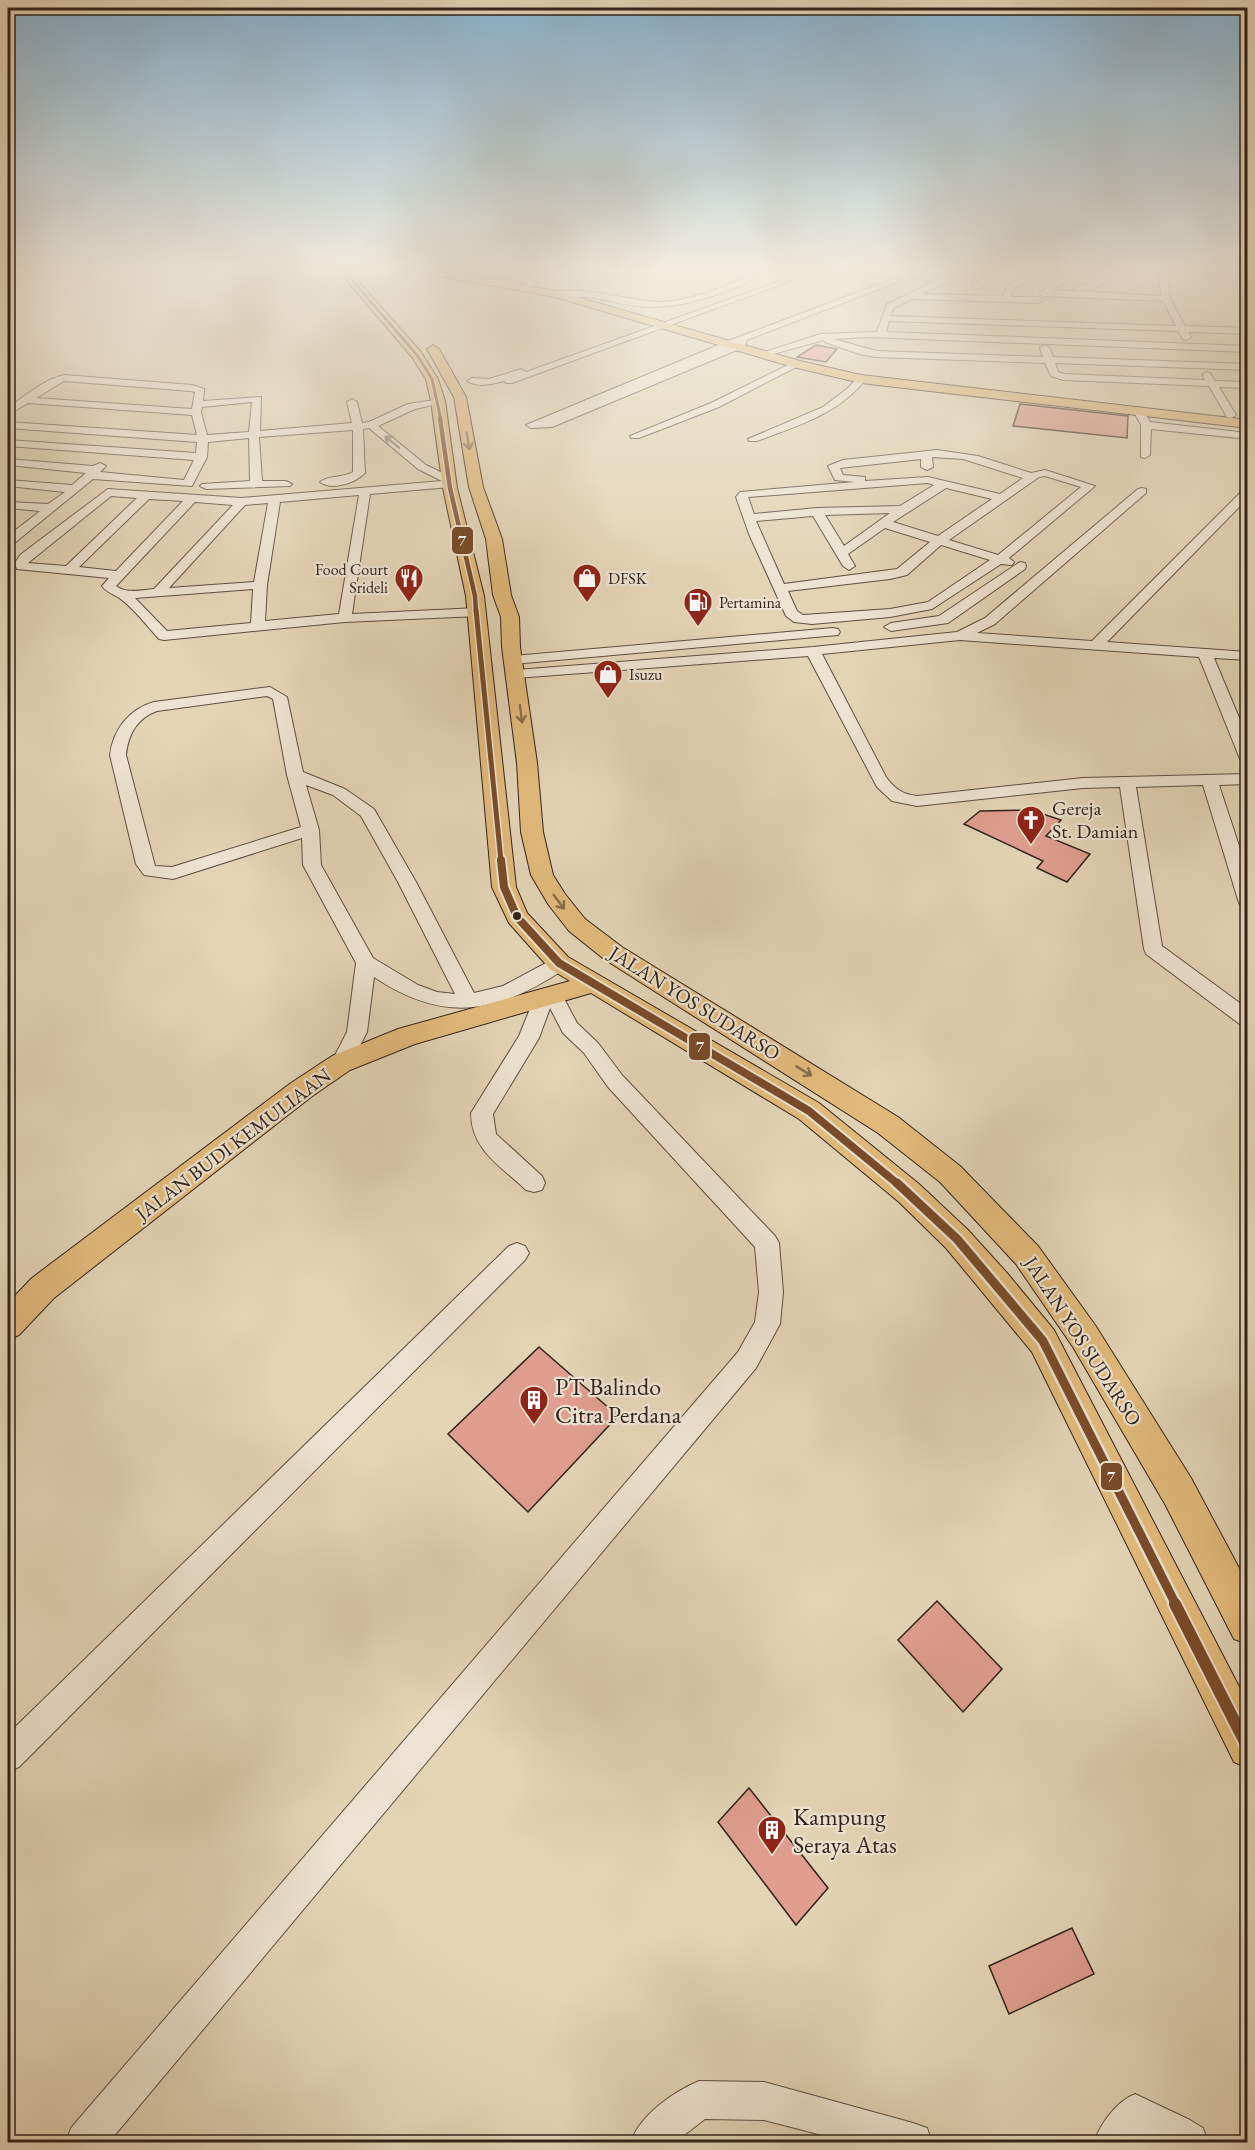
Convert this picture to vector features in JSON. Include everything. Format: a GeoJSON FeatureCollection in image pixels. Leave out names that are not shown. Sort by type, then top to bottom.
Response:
{"type":"FeatureCollection","features":[{"type":"Feature","properties":{"kind":"main road","name":"JALAN YOS SUDARSO"},"geometry":{"type":"LineString","coordinates":[[442,371],[450,377],[460,397],[476,487],[494,538],[502,595],[510,617],[527,763],[532,832],[542,875],[556,900],[577,925],[613,953],[878,1119],[950,1174],[966,1190],[1027,1255],[1084,1336],[1178,1491],[1248,1625]]}},
{"type":"Feature","properties":{"kind":"main road"},"geometry":{"type":"LineString","coordinates":[[828,371],[876,382],[1139,411],[1155,409],[1248,417]]}},
{"type":"Feature","properties":{"kind":"main road","name":"JALAN YOS SUDARSO"},"geometry":{"type":"LineString","coordinates":[[450,377],[438,400],[449,482],[477,604],[479,649],[504,887],[517,917],[559,963],[809,1111],[909,1193],[957,1239],[996,1283],[1043,1341],[1248,1748]]}},
{"type":"Feature","properties":{"kind":"main road"},"geometry":{"type":"LineString","coordinates":[[876,382],[996,387],[1248,424]]}},
{"type":"Feature","properties":{"kind":"main road"},"geometry":{"type":"LineString","coordinates":[[477,604],[502,595]]}},
{"type":"Feature","properties":{"kind":"main road"},"geometry":{"type":"LineString","coordinates":[[479,649],[514,660]]}},
{"type":"Feature","properties":{"kind":"main road","name":"JALAN BUDI KEMULIAAN"},"geometry":{"type":"LineString","coordinates":[[8,1325],[43,1288],[301,1090],[341,1063],[407,1036],[592,984]]}},
{"type":"Feature","properties":{"kind":"street"},"geometry":{"type":"LineString","coordinates":[[450,377],[493,382],[523,371]]}},
{"type":"Feature","properties":{"kind":"street"},"geometry":{"type":"LineString","coordinates":[[509,381],[536,371]]}},
{"type":"Feature","properties":{"kind":"street"},"geometry":{"type":"LineString","coordinates":[[666,371],[531,425],[548,425],[672,371]]}},
{"type":"Feature","properties":{"kind":"street"},"geometry":{"type":"LineString","coordinates":[[635,436],[715,405],[782,371]]}},
{"type":"Feature","properties":{"kind":"street"},"geometry":{"type":"LineString","coordinates":[[1053,371],[1054,374],[1063,377],[1248,385]]}},
{"type":"Feature","properties":{"kind":"street"},"geometry":{"type":"LineString","coordinates":[[1206,371],[1231,415]]}},
{"type":"Feature","properties":{"kind":"street"},"geometry":{"type":"LineString","coordinates":[[8,412],[56,380],[68,378],[192,388],[200,391],[197,408],[203,439],[201,457],[188,484]]}},
{"type":"Feature","properties":{"kind":"street"},"geometry":{"type":"LineString","coordinates":[[753,438],[783,428],[836,403],[853,392],[861,379]]}},
{"type":"Feature","properties":{"kind":"street"},"geometry":{"type":"LineString","coordinates":[[24,400],[197,408],[257,399],[254,436],[256,486]]}},
{"type":"Feature","properties":{"kind":"street"},"geometry":{"type":"LineString","coordinates":[[8,425],[203,439],[371,425],[412,406],[438,400]]}},
{"type":"Feature","properties":{"kind":"street"},"geometry":{"type":"LineString","coordinates":[[8,462],[188,484],[256,486],[348,480],[359,473],[358,426],[352,402]]}},
{"type":"Feature","properties":{"kind":"street"},"geometry":{"type":"LineString","coordinates":[[1139,411],[1146,425],[1145,455]]}},
{"type":"Feature","properties":{"kind":"street"},"geometry":{"type":"LineString","coordinates":[[371,425],[422,467],[449,482]]}},
{"type":"Feature","properties":{"kind":"street"},"geometry":{"type":"LineString","coordinates":[[1146,425],[1248,436]]}},
{"type":"Feature","properties":{"kind":"street"},"geometry":{"type":"LineString","coordinates":[[57,447],[81,430]]}},
{"type":"Feature","properties":{"kind":"street"},"geometry":{"type":"LineString","coordinates":[[8,443],[201,457]]}},
{"type":"Feature","properties":{"kind":"street"},"geometry":{"type":"LineString","coordinates":[[8,542],[117,452]]}},
{"type":"Feature","properties":{"kind":"street"},"geometry":{"type":"LineString","coordinates":[[1000,497],[928,478],[839,478],[834,469],[836,465],[843,463],[932,453],[962,456],[1030,476]]}},
{"type":"Feature","properties":{"kind":"street"},"geometry":{"type":"LineString","coordinates":[[926,455],[928,478]]}},
{"type":"Feature","properties":{"kind":"street"},"geometry":{"type":"LineString","coordinates":[[11,483],[39,465]]}},
{"type":"Feature","properties":{"kind":"street"},"geometry":{"type":"LineString","coordinates":[[780,588],[902,572],[939,541],[1030,476],[1045,473],[1089,486],[999,560],[932,605],[890,613],[812,620],[799,619],[791,613],[749,518],[742,497],[744,494],[928,478]]}},
{"type":"Feature","properties":{"kind":"street"},"geometry":{"type":"LineString","coordinates":[[118,575],[22,566],[21,563],[24,558],[105,493],[121,492],[242,502],[365,492],[449,482]]}},
{"type":"Feature","properties":{"kind":"street"},"geometry":{"type":"LineString","coordinates":[[11,483],[75,489]]}},
{"type":"Feature","properties":{"kind":"street"},"geometry":{"type":"LineString","coordinates":[[841,554],[903,509],[945,483]]}},
{"type":"Feature","properties":{"kind":"street"},"geometry":{"type":"LineString","coordinates":[[960,636],[990,621],[1142,491]]}},
{"type":"Feature","properties":{"kind":"street"},"geometry":{"type":"LineString","coordinates":[[345,618],[365,492]]}},
{"type":"Feature","properties":{"kind":"street"},"geometry":{"type":"LineString","coordinates":[[1097,644],[1246,493]]}},
{"type":"Feature","properties":{"kind":"street"},"geometry":{"type":"LineString","coordinates":[[68,571],[147,494]]}},
{"type":"Feature","properties":{"kind":"street"},"geometry":{"type":"LineString","coordinates":[[192,498],[109,586],[115,592],[125,595],[260,585]]}},
{"type":"Feature","properties":{"kind":"street"},"geometry":{"type":"LineString","coordinates":[[258,626],[260,585],[275,499]]}},
{"type":"Feature","properties":{"kind":"street"},"geometry":{"type":"LineString","coordinates":[[159,591],[242,502]]}},
{"type":"Feature","properties":{"kind":"street"},"geometry":{"type":"LineString","coordinates":[[9,505],[52,508]]}},
{"type":"Feature","properties":{"kind":"street"},"geometry":{"type":"LineString","coordinates":[[749,518],[817,512],[903,509]]}},
{"type":"Feature","properties":{"kind":"street"},"geometry":{"type":"LineString","coordinates":[[817,512],[857,579]]}},
{"type":"Feature","properties":{"kind":"street"},"geometry":{"type":"LineString","coordinates":[[514,660],[943,620],[1020,566],[883,523]]}},
{"type":"Feature","properties":{"kind":"street"},"geometry":{"type":"LineString","coordinates":[[125,595],[164,636],[477,604]]}},
{"type":"Feature","properties":{"kind":"street"},"geometry":{"type":"LineString","coordinates":[[514,660],[787,653],[960,636],[1248,656]]}},
{"type":"Feature","properties":{"kind":"street"},"geometry":{"type":"LineString","coordinates":[[779,637],[787,653]]}},
{"type":"Feature","properties":{"kind":"street"},"geometry":{"type":"LineString","coordinates":[[813,651],[878,777],[890,795],[901,800],[917,801],[1083,783],[1248,779]]}},
{"type":"Feature","properties":{"kind":"street"},"geometry":{"type":"LineString","coordinates":[[1204,652],[1248,759]]}},
{"type":"Feature","properties":{"kind":"street"},"geometry":{"type":"LineString","coordinates":[[310,830],[173,873],[150,871],[145,864],[118,755],[120,739],[136,716],[154,707],[270,691],[280,697],[283,705],[295,775],[310,830],[312,865],[366,963],[418,993],[444,1001],[468,1001],[504,995],[538,979],[559,963]]}},
{"type":"Feature","properties":{"kind":"street"},"geometry":{"type":"LineString","coordinates":[[295,775],[339,792],[368,813],[407,882],[468,1001]]}},
{"type":"Feature","properties":{"kind":"street"},"geometry":{"type":"LineString","coordinates":[[1209,779],[1248,903]]}},
{"type":"Feature","properties":{"kind":"street"},"geometry":{"type":"LineString","coordinates":[[1127,782],[1153,950],[1248,1020]]}},
{"type":"Feature","properties":{"kind":"street"},"geometry":{"type":"LineString","coordinates":[[341,1063],[357,1032],[366,963]]}},
{"type":"Feature","properties":{"kind":"street"},"geometry":{"type":"LineString","coordinates":[[85,2142],[747,1360],[767,1324],[771,1292],[767,1243],[615,1081],[591,1048],[570,1028],[548,997],[529,1038],[482,1113],[486,1139],[534,1183]]}},
{"type":"Feature","properties":{"kind":"street"},"geometry":{"type":"LineString","coordinates":[[8,1756],[517,1253]]}},
{"type":"Feature","properties":{"kind":"street"},"geometry":{"type":"LineString","coordinates":[[650,2142],[653,2136],[699,2100],[764,2101],[889,2133],[912,2142]]}},
{"type":"Feature","properties":{"kind":"street"},"geometry":{"type":"LineString","coordinates":[[1113,2142],[1135,2113],[1177,2133],[1189,2142]]}},
{"type":"Feature","properties":{"kind":"building"},"geometry":{"type":"Polygon","coordinates":[[[1020,404],[1128,416],[1127,438],[1013,426],[1020,404]]]}},
{"type":"Feature","properties":{"kind":"building","name":"Gereja St. Damian"},"geometry":{"type":"Polygon","coordinates":[[[1031,810],[1061,820],[1046,836],[1090,854],[1067,882],[1037,868],[1043,861],[964,824],[980,811],[1031,810]]]}},
{"type":"Feature","properties":{"kind":"building","name":"PT Balindo Citra Perdana"},"geometry":{"type":"Polygon","coordinates":[[[539,1347],[618,1416],[528,1512],[448,1434],[539,1347]]]}},
{"type":"Feature","properties":{"kind":"building"},"geometry":{"type":"Polygon","coordinates":[[[937,1601],[1002,1669],[963,1712],[898,1640],[937,1601]]]}},
{"type":"Feature","properties":{"kind":"building","name":"Kampung Seraya Atas"},"geometry":{"type":"Polygon","coordinates":[[[749,1788],[828,1888],[796,1925],[718,1822],[749,1788]]]}},
{"type":"Feature","properties":{"kind":"building"},"geometry":{"type":"Polygon","coordinates":[[[1072,1928],[1094,1974],[1009,2014],[989,1966],[1072,1928]]]}},
{"type":"Feature","properties":{"kind":"transit line","name":"7"},"geometry":{"type":"LineString","coordinates":[[427,371],[432,379],[438,401],[450,488],[475,596],[504,887],[517,917],[559,963],[809,1111],[909,1193],[957,1239],[996,1283],[1043,1341],[1248,1748]]}},
{"type":"Feature","properties":{"kind":"place","name":"Food Court Srideli"},"geometry":{"type":"Point","coordinates":[409,604]}},
{"type":"Feature","properties":{"kind":"place","name":"DFSK"},"geometry":{"type":"Point","coordinates":[587,604]}},
{"type":"Feature","properties":{"kind":"place","name":"Pertamina"},"geometry":{"type":"Point","coordinates":[698,628]}},
{"type":"Feature","properties":{"kind":"place","name":"Isuzu"},"geometry":{"type":"Point","coordinates":[608,700]}},
{"type":"Feature","properties":{"kind":"place","name":"Gereja St. Damian"},"geometry":{"type":"Point","coordinates":[1031,846]}},
{"type":"Feature","properties":{"kind":"place","name":"PT Balindo Citra Perdana"},"geometry":{"type":"Point","coordinates":[534,1426]}},
{"type":"Feature","properties":{"kind":"place","name":"Kampung Seraya Atas"},"geometry":{"type":"Point","coordinates":[772,1856]}}]}
